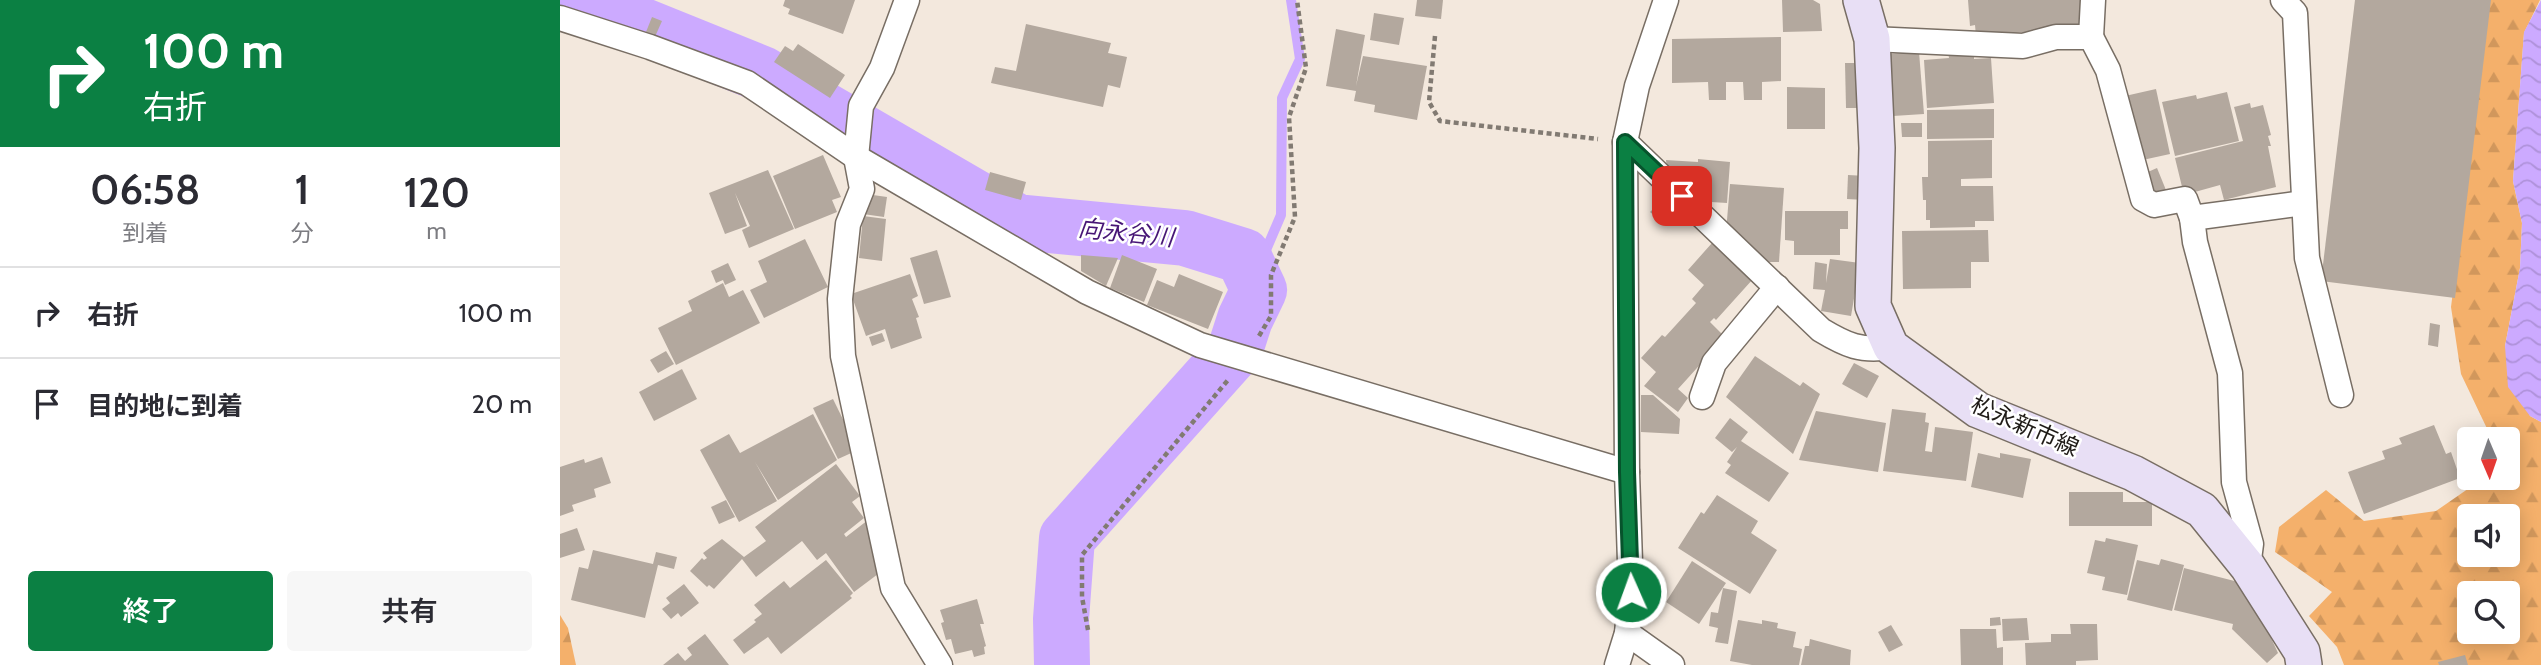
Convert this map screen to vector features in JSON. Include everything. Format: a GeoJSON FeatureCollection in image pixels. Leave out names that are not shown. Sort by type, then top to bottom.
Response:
{"type":"FeatureCollection","features":[{"type":"Feature","properties":{"kind":"main road"},"geometry":{"type":"LineString","coordinates":[[1861,0],[1872,39],[1877,148],[1873,306],[1891,347]]}},
{"type":"Feature","properties":{"kind":"main road","name":"松永新市線"},"geometry":{"type":"LineString","coordinates":[[1891,347],[1978,410],[2133,473],[2202,510],[2248,567],[2302,652],[2304,665]]}},
{"type":"Feature","properties":{"kind":"street"},"geometry":{"type":"LineString","coordinates":[[907,0],[882,68],[861,106],[856,157],[863,189],[848,224],[840,299],[843,356],[893,588],[940,665]]}},
{"type":"Feature","properties":{"kind":"street"},"geometry":{"type":"LineString","coordinates":[[1617,665],[1627,633],[1631,592],[1627,472],[1625,142],[1637,86],[1666,0]]}},
{"type":"Feature","properties":{"kind":"street"},"geometry":{"type":"LineString","coordinates":[[2093,0],[2091,37],[2108,70],[2143,199],[2154,205],[2185,199],[2192,218],[2195,242],[2230,373],[2234,482],[2251,544],[2248,567]]}},
{"type":"Feature","properties":{"kind":"street"},"geometry":{"type":"LineString","coordinates":[[2283,0],[2295,13],[2307,258],[2342,394]]}},
{"type":"Feature","properties":{"kind":"street"},"geometry":{"type":"LineString","coordinates":[[560,18],[650,47],[747,83],[856,157],[1087,292],[1200,345],[1627,472]]}},
{"type":"Feature","properties":{"kind":"street"},"geometry":{"type":"LineString","coordinates":[[1872,39],[2023,46],[2056,37],[2091,37]]}},
{"type":"Feature","properties":{"kind":"street"},"geometry":{"type":"LineString","coordinates":[[1625,142],[1821,330],[1847,345],[1875,350],[1891,347]]}},
{"type":"Feature","properties":{"kind":"street"},"geometry":{"type":"LineString","coordinates":[[2192,218],[2304,203]]}},
{"type":"Feature","properties":{"kind":"street"},"geometry":{"type":"LineString","coordinates":[[1702,397],[1714,363],[1777,287]]}},
{"type":"Feature","properties":{"kind":"street"},"geometry":{"type":"LineString","coordinates":[[1627,633],[1672,665]]}},
{"type":"Feature","properties":{"kind":"path"},"geometry":{"type":"LineString","coordinates":[[1088,630],[1082,597],[1082,555],[1247,359],[1270,316],[1271,275],[1295,217],[1289,117],[1306,68],[1297,0]]}},
{"type":"Feature","properties":{"kind":"path"},"geometry":{"type":"LineString","coordinates":[[1435,36],[1429,102],[1440,121],[1625,142]]}},
{"type":"Feature","properties":{"kind":"green space"},"geometry":{"type":"Polygon","coordinates":[[[2490,0],[2540,0],[2524,33],[2513,181],[2522,223],[2520,268],[2505,346],[2530,416],[2541,422],[2541,665],[2344,665],[2337,647],[2309,616],[2332,592],[2275,552],[2279,527],[2326,490],[2364,521],[2436,511],[2466,490],[2520,490],[2520,427],[2486,427],[2461,374],[2451,307],[2490,0]]]}},
{"type":"Feature","properties":{"kind":"green space"},"geometry":{"type":"Polygon","coordinates":[[[560,615],[568,628],[576,665],[560,665],[560,615]]]}},
{"type":"Feature","properties":{"kind":"water"},"geometry":{"type":"Polygon","coordinates":[[[2541,0],[2541,422],[2530,416],[2508,387],[2505,346],[2520,268],[2522,223],[2513,181],[2524,32],[2541,0]]]}},
{"type":"Feature","properties":{"kind":"building"},"geometry":{"type":"Polygon","coordinates":[[[785,0],[855,0],[843,34],[788,14],[790,9],[783,6],[785,0]]]}},
{"type":"Feature","properties":{"kind":"building"},"geometry":{"type":"Polygon","coordinates":[[[1417,0],[1443,0],[1441,19],[1415,16],[1417,0]]]}},
{"type":"Feature","properties":{"kind":"building"},"geometry":{"type":"Polygon","coordinates":[[[1782,0],[1813,0],[1820,4],[1822,31],[1783,32],[1782,0]]]}},
{"type":"Feature","properties":{"kind":"building"},"geometry":{"type":"Polygon","coordinates":[[[1968,0],[2089,0],[2091,27],[1976,36],[1975,25],[1970,26],[1968,0]]]}},
{"type":"Feature","properties":{"kind":"building"},"geometry":{"type":"Polygon","coordinates":[[[2355,0],[2491,0],[2455,298],[2321,281],[2355,0]]]}},
{"type":"Feature","properties":{"kind":"building"},"geometry":{"type":"Polygon","coordinates":[[[1374,13],[1404,18],[1399,45],[1370,40],[1374,13]]]}},
{"type":"Feature","properties":{"kind":"building"},"geometry":{"type":"Polygon","coordinates":[[[652,17],[662,21],[654,39],[644,37],[652,17]]]}},
{"type":"Feature","properties":{"kind":"building"},"geometry":{"type":"Polygon","coordinates":[[[1026,24],[1111,43],[1108,53],[1127,57],[1120,88],[1108,85],[1103,107],[991,83],[995,67],[1016,71],[1026,24]]]}},
{"type":"Feature","properties":{"kind":"building"},"geometry":{"type":"Polygon","coordinates":[[[1336,29],[1365,35],[1356,86],[1363,56],[1427,66],[1417,120],[1374,112],[1375,105],[1354,101],[1356,91],[1326,86],[1336,29]]]}},
{"type":"Feature","properties":{"kind":"building"},"geometry":{"type":"Polygon","coordinates":[[[1781,37],[1781,81],[1762,82],[1762,100],[1744,100],[1743,82],[1726,82],[1726,100],[1709,100],[1708,82],[1672,83],[1672,39],[1781,37]]]}},
{"type":"Feature","properties":{"kind":"building"},"geometry":{"type":"Polygon","coordinates":[[[798,44],[845,75],[830,98],[774,62],[785,46],[793,51],[798,44]]]}},
{"type":"Feature","properties":{"kind":"building"},"geometry":{"type":"Polygon","coordinates":[[[1974,50],[1974,59],[1991,58],[1994,103],[1927,108],[1924,60],[1949,58],[1948,52],[1974,50]]]}},
{"type":"Feature","properties":{"kind":"building"},"geometry":{"type":"Polygon","coordinates":[[[1919,52],[1924,114],[1893,116],[1888,54],[1919,52]]]}},
{"type":"Feature","properties":{"kind":"building"},"geometry":{"type":"Polygon","coordinates":[[[1845,63],[1866,63],[1867,108],[1846,108],[1845,63]]]}},
{"type":"Feature","properties":{"kind":"building"},"geometry":{"type":"Polygon","coordinates":[[[1787,87],[1825,88],[1825,129],[1787,129],[1787,87]]]}},
{"type":"Feature","properties":{"kind":"building"},"geometry":{"type":"Polygon","coordinates":[[[2156,89],[2170,154],[2138,161],[2125,96],[2156,89]]]}},
{"type":"Feature","properties":{"kind":"building"},"geometry":{"type":"Polygon","coordinates":[[[2227,92],[2239,141],[2175,156],[2162,102],[2196,95],[2197,99],[2227,92]]]}},
{"type":"Feature","properties":{"kind":"building"},"geometry":{"type":"Polygon","coordinates":[[[2250,103],[2251,108],[2263,105],[2271,135],[2268,136],[2271,146],[2268,146],[2276,187],[2224,200],[2220,185],[2184,195],[2175,158],[2243,141],[2234,107],[2250,103]]]}},
{"type":"Feature","properties":{"kind":"building"},"geometry":{"type":"Polygon","coordinates":[[[1994,109],[1994,138],[1927,139],[1927,110],[1994,109]]]}},
{"type":"Feature","properties":{"kind":"building"},"geometry":{"type":"Polygon","coordinates":[[[1901,123],[1922,123],[1922,137],[1902,137],[1901,123]]]}},
{"type":"Feature","properties":{"kind":"building"},"geometry":{"type":"Polygon","coordinates":[[[1992,140],[1992,178],[1961,179],[1961,186],[1993,186],[1994,221],[1975,221],[1975,227],[1930,228],[1930,220],[1926,220],[1922,177],[1928,177],[1928,141],[1992,140]]]}},
{"type":"Feature","properties":{"kind":"building"},"geometry":{"type":"Polygon","coordinates":[[[823,155],[841,197],[832,200],[837,212],[795,229],[773,176],[823,155]]]}},
{"type":"Feature","properties":{"kind":"building"},"geometry":{"type":"Polygon","coordinates":[[[1698,159],[1730,162],[1727,203],[1695,201],[1667,169],[1666,160],[1698,162],[1698,159]]]}},
{"type":"Feature","properties":{"kind":"building"},"geometry":{"type":"Polygon","coordinates":[[[2157,168],[2168,195],[2151,202],[2141,175],[2157,168]]]}},
{"type":"Feature","properties":{"kind":"building"},"geometry":{"type":"Polygon","coordinates":[[[768,170],[794,229],[749,248],[742,230],[750,226],[735,193],[747,226],[725,234],[709,193],[768,170]]]}},
{"type":"Feature","properties":{"kind":"building"},"geometry":{"type":"Polygon","coordinates":[[[990,172],[1026,182],[1021,200],[985,190],[990,172]]]}},
{"type":"Feature","properties":{"kind":"building"},"geometry":{"type":"Polygon","coordinates":[[[1848,175],[1866,176],[1865,200],[1847,199],[1848,175]]]}},
{"type":"Feature","properties":{"kind":"building"},"geometry":{"type":"Polygon","coordinates":[[[1730,184],[1784,188],[1779,262],[1760,262],[1726,232],[1730,184]]]}},
{"type":"Feature","properties":{"kind":"building"},"geometry":{"type":"Polygon","coordinates":[[[866,194],[887,197],[884,217],[863,214],[866,194]]]}},
{"type":"Feature","properties":{"kind":"building"},"geometry":{"type":"Polygon","coordinates":[[[1664,199],[1669,203],[1656,217],[1650,212],[1664,199]]]}},
{"type":"Feature","properties":{"kind":"building"},"geometry":{"type":"Polygon","coordinates":[[[1785,211],[1848,211],[1848,229],[1840,229],[1840,255],[1794,255],[1794,241],[1785,240],[1785,211]]]}},
{"type":"Feature","properties":{"kind":"building"},"geometry":{"type":"Polygon","coordinates":[[[863,216],[886,219],[882,261],[859,258],[863,216]]]}},
{"type":"Feature","properties":{"kind":"building"},"geometry":{"type":"Polygon","coordinates":[[[1988,230],[1989,262],[1971,262],[1971,288],[1903,289],[1902,231],[1988,230]]]}},
{"type":"Feature","properties":{"kind":"building"},"geometry":{"type":"Polygon","coordinates":[[[805,239],[828,287],[764,318],[750,290],[767,282],[758,261],[805,239]]]}},
{"type":"Feature","properties":{"kind":"building"},"geometry":{"type":"Polygon","coordinates":[[[1712,243],[1753,279],[1716,320],[1714,318],[1710,322],[1725,337],[1678,389],[1688,398],[1678,412],[1644,386],[1656,372],[1641,358],[1662,335],[1665,337],[1696,303],[1692,299],[1704,285],[1688,270],[1712,243]]]}},
{"type":"Feature","properties":{"kind":"building"},"geometry":{"type":"Polygon","coordinates":[[[937,250],[951,297],[924,304],[910,258],[937,250]]]}},
{"type":"Feature","properties":{"kind":"building"},"geometry":{"type":"Polygon","coordinates":[[[1081,255],[1118,258],[1106,286],[1081,271],[1081,255]]]}},
{"type":"Feature","properties":{"kind":"building"},"geometry":{"type":"Polygon","coordinates":[[[1122,255],[1157,269],[1144,302],[1110,288],[1122,255]]]}},
{"type":"Feature","properties":{"kind":"building"},"geometry":{"type":"Polygon","coordinates":[[[1830,259],[1860,263],[1851,316],[1821,311],[1825,290],[1813,289],[1815,262],[1827,264],[1826,283],[1830,259]]]}},
{"type":"Feature","properties":{"kind":"building"},"geometry":{"type":"Polygon","coordinates":[[[728,263],[736,280],[725,285],[723,280],[716,283],[711,271],[728,263]]]}},
{"type":"Feature","properties":{"kind":"building"},"geometry":{"type":"Polygon","coordinates":[[[910,274],[918,296],[912,299],[919,317],[916,318],[922,338],[891,349],[885,329],[866,336],[851,294],[910,274]]]}},
{"type":"Feature","properties":{"kind":"building"},"geometry":{"type":"Polygon","coordinates":[[[1179,274],[1223,292],[1208,329],[1147,305],[1157,280],[1174,287],[1179,274]]]}},
{"type":"Feature","properties":{"kind":"building"},"geometry":{"type":"Polygon","coordinates":[[[723,283],[729,297],[743,290],[760,323],[676,365],[658,328],[692,311],[688,301],[723,283]]]}},
{"type":"Feature","properties":{"kind":"building"},"geometry":{"type":"Polygon","coordinates":[[[2430,323],[2440,325],[2438,347],[2428,345],[2430,323]]]}},
{"type":"Feature","properties":{"kind":"building"},"geometry":{"type":"Polygon","coordinates":[[[882,333],[885,341],[872,346],[869,337],[882,333]]]}},
{"type":"Feature","properties":{"kind":"building"},"geometry":{"type":"Polygon","coordinates":[[[666,351],[674,364],[658,373],[650,360],[666,351]]]}},
{"type":"Feature","properties":{"kind":"building"},"geometry":{"type":"Polygon","coordinates":[[[1755,356],[1800,386],[1803,382],[1820,394],[1793,454],[1726,397],[1755,356]]]}},
{"type":"Feature","properties":{"kind":"building"},"geometry":{"type":"Polygon","coordinates":[[[1854,363],[1879,376],[1867,398],[1842,384],[1854,363]]]}},
{"type":"Feature","properties":{"kind":"building"},"geometry":{"type":"Polygon","coordinates":[[[682,369],[697,399],[654,421],[639,392],[682,369]]]}},
{"type":"Feature","properties":{"kind":"building"},"geometry":{"type":"Polygon","coordinates":[[[1641,395],[1653,395],[1680,419],[1679,434],[1641,432],[1641,395]]]}},
{"type":"Feature","properties":{"kind":"building"},"geometry":{"type":"Polygon","coordinates":[[[833,399],[858,450],[838,459],[813,408],[833,399]]]}},
{"type":"Feature","properties":{"kind":"building"},"geometry":{"type":"Polygon","coordinates":[[[1892,409],[1926,413],[1925,422],[1929,423],[1925,451],[1932,452],[1935,427],[1973,432],[1966,481],[1883,471],[1892,409]]]}},
{"type":"Feature","properties":{"kind":"building"},"geometry":{"type":"Polygon","coordinates":[[[1816,411],[1886,423],[1878,472],[1799,460],[1816,411]]]}},
{"type":"Feature","properties":{"kind":"building"},"geometry":{"type":"Polygon","coordinates":[[[813,414],[837,460],[778,500],[755,462],[777,501],[739,522],[700,450],[729,434],[740,453],[813,414]]]}},
{"type":"Feature","properties":{"kind":"building"},"geometry":{"type":"Polygon","coordinates":[[[1730,418],[1748,432],[1741,441],[1789,473],[1769,502],[1725,473],[1731,465],[1727,462],[1737,447],[1732,452],[1715,438],[1730,418]]]}},
{"type":"Feature","properties":{"kind":"building"},"geometry":{"type":"Polygon","coordinates":[[[2434,425],[2446,454],[2451,452],[2457,469],[2457,479],[2364,514],[2348,472],[2385,459],[2382,451],[2402,444],[2399,438],[2434,425]]]}},
{"type":"Feature","properties":{"kind":"building"},"geometry":{"type":"Polygon","coordinates":[[[1978,453],[2000,458],[2000,453],[2031,459],[2023,498],[1971,487],[1978,453]]]}},
{"type":"Feature","properties":{"kind":"building"},"geometry":{"type":"Polygon","coordinates":[[[602,457],[611,483],[594,489],[596,497],[572,505],[574,511],[560,516],[560,467],[584,459],[585,463],[602,457]]]}},
{"type":"Feature","properties":{"kind":"building"},"geometry":{"type":"Polygon","coordinates":[[[836,464],[860,496],[852,502],[864,518],[844,534],[846,537],[868,520],[878,550],[873,554],[882,571],[854,592],[826,553],[817,560],[802,541],[756,577],[742,559],[714,589],[709,585],[707,587],[690,571],[702,558],[707,558],[703,553],[722,539],[744,557],[766,541],[755,527],[836,464]]]}},
{"type":"Feature","properties":{"kind":"building"},"geometry":{"type":"Polygon","coordinates":[[[2069,492],[2123,492],[2123,502],[2152,502],[2152,526],[2069,526],[2069,492]]]}},
{"type":"Feature","properties":{"kind":"building"},"geometry":{"type":"Polygon","coordinates":[[[1717,495],[1758,521],[1751,533],[1777,550],[1750,594],[1678,548],[1701,512],[1704,514],[1717,495]]]}},
{"type":"Feature","properties":{"kind":"building"},"geometry":{"type":"Polygon","coordinates":[[[726,500],[735,517],[719,524],[711,507],[726,500]]]}},
{"type":"Feature","properties":{"kind":"building"},"geometry":{"type":"Polygon","coordinates":[[[577,528],[585,550],[560,558],[560,534],[577,528]]]}},
{"type":"Feature","properties":{"kind":"building"},"geometry":{"type":"Polygon","coordinates":[[[2106,538],[2138,545],[2127,595],[2102,590],[2105,577],[2087,573],[2095,540],[2105,542],[2106,538]]]}},
{"type":"Feature","properties":{"kind":"building"},"geometry":{"type":"Polygon","coordinates":[[[593,550],[653,564],[656,552],[677,557],[674,569],[658,565],[645,618],[571,600],[579,567],[588,569],[593,550]]]}},
{"type":"Feature","properties":{"kind":"building"},"geometry":{"type":"Polygon","coordinates":[[[2161,559],[2184,565],[2172,611],[2127,600],[2137,560],[2159,565],[2161,559]]]}},
{"type":"Feature","properties":{"kind":"building"},"geometry":{"type":"Polygon","coordinates":[[[826,560],[853,593],[850,596],[852,598],[781,654],[768,637],[744,654],[733,640],[762,614],[754,605],[784,581],[790,588],[826,560]]]}},
{"type":"Feature","properties":{"kind":"building"},"geometry":{"type":"Polygon","coordinates":[[[1692,561],[1726,583],[1699,624],[1666,602],[1692,561]]]}},
{"type":"Feature","properties":{"kind":"building"},"geometry":{"type":"Polygon","coordinates":[[[2184,568],[2246,584],[2278,653],[2267,663],[2232,629],[2233,624],[2174,610],[2184,568]]]}},
{"type":"Feature","properties":{"kind":"building"},"geometry":{"type":"Polygon","coordinates":[[[684,584],[699,603],[681,617],[678,613],[671,619],[662,609],[670,603],[666,598],[684,584]]]}},
{"type":"Feature","properties":{"kind":"building"},"geometry":{"type":"Polygon","coordinates":[[[1723,588],[1737,591],[1728,644],[1715,642],[1718,628],[1709,626],[1711,612],[1718,613],[1723,588]]]}},
{"type":"Feature","properties":{"kind":"building"},"geometry":{"type":"Polygon","coordinates":[[[977,599],[984,624],[980,624],[986,646],[985,654],[974,657],[972,650],[955,654],[951,639],[946,640],[940,610],[977,599]]]}},
{"type":"Feature","properties":{"kind":"building"},"geometry":{"type":"Polygon","coordinates":[[[2000,617],[2001,625],[1990,626],[1990,618],[2000,617]]]}},
{"type":"Feature","properties":{"kind":"building"},"geometry":{"type":"Polygon","coordinates":[[[2027,618],[2029,640],[2003,641],[2002,619],[2027,618]]]}},
{"type":"Feature","properties":{"kind":"building"},"geometry":{"type":"Polygon","coordinates":[[[1738,620],[1762,624],[1762,620],[1778,623],[1777,628],[1796,632],[1793,647],[1802,649],[1799,665],[1752,665],[1730,661],[1738,620]]]}},
{"type":"Feature","properties":{"kind":"building"},"geometry":{"type":"Polygon","coordinates":[[[2070,624],[2097,624],[2098,660],[2076,661],[2076,665],[2026,665],[2025,643],[2051,642],[2051,634],[2071,634],[2070,624]]]}},
{"type":"Feature","properties":{"kind":"building"},"geometry":{"type":"Polygon","coordinates":[[[1891,625],[1903,645],[1889,652],[1878,632],[1891,625]]]}},
{"type":"Feature","properties":{"kind":"building"},"geometry":{"type":"Polygon","coordinates":[[[1960,629],[1996,629],[1997,648],[2003,647],[2003,665],[1961,665],[1960,629]]]}},
{"type":"Feature","properties":{"kind":"building"},"geometry":{"type":"Polygon","coordinates":[[[705,634],[729,665],[663,665],[678,653],[685,661],[692,655],[687,648],[705,634]]]}},
{"type":"Feature","properties":{"kind":"building"},"geometry":{"type":"Polygon","coordinates":[[[1810,639],[1851,650],[1850,665],[1801,665],[1805,646],[1809,646],[1810,639]]]}},
{"type":"Feature","properties":{"kind":"building"},"geometry":{"type":"Polygon","coordinates":[[[2465,655],[2468,665],[2439,665],[2438,662],[2465,655]]]}},
{"type":"Feature","properties":{"kind":"waterway","name":"向永谷川"},"geometry":{"type":"LineString","coordinates":[[579,0],[762,74],[1017,222],[1185,238],[1243,256],[1259,290],[1245,319],[1235,350],[1067,538],[1061,619],[1062,665]]}},
{"type":"Feature","properties":{"kind":"waterway"},"geometry":{"type":"LineString","coordinates":[[1259,290],[1266,250],[1281,215],[1282,98],[1300,59],[1291,0]]}},
{"type":"Feature","properties":{"kind":"route"},"geometry":{"type":"LineString","coordinates":[[1631,592],[1627,472],[1625,142],[1682,196]]}}]}
